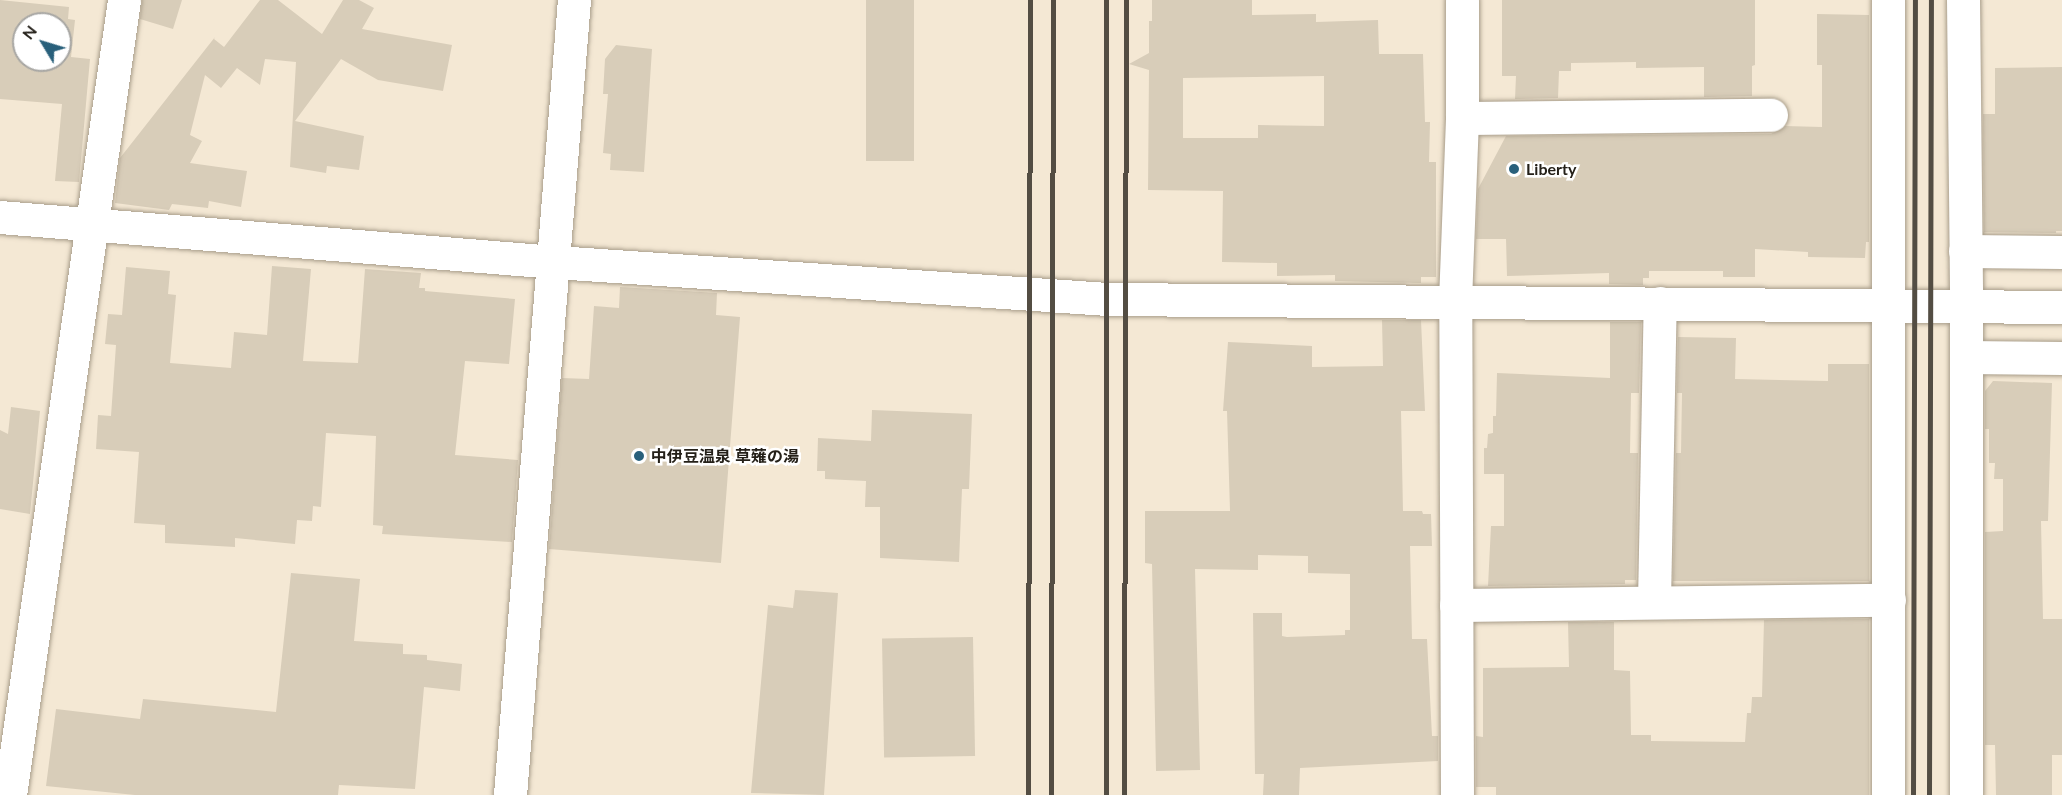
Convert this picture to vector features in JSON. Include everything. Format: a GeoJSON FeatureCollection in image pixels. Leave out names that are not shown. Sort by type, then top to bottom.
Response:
{"type":"FeatureCollection","features":[{"type":"Feature","properties":{"kind":"street"},"geometry":{"type":"LineString","coordinates":[[10,795],[124,0]]}},
{"type":"Feature","properties":{"kind":"street"},"geometry":{"type":"LineString","coordinates":[[510,795],[555,262],[574,0]]}},
{"type":"Feature","properties":{"kind":"street"},"geometry":{"type":"LineString","coordinates":[[1457,795],[1455,302],[1462,0]]}},
{"type":"Feature","properties":{"kind":"street"},"geometry":{"type":"LineString","coordinates":[[1888,0],[1888,795]]}},
{"type":"Feature","properties":{"kind":"street"},"geometry":{"type":"LineString","coordinates":[[1963,0],[1966,307],[1966,795]]}},
{"type":"Feature","properties":{"kind":"street"},"geometry":{"type":"LineString","coordinates":[[1461,118],[1771,115]]}},
{"type":"Feature","properties":{"kind":"street"},"geometry":{"type":"LineString","coordinates":[[0,217],[555,262],[1107,299],[2062,307]]}},
{"type":"Feature","properties":{"kind":"street"},"geometry":{"type":"LineString","coordinates":[[1965,251],[2062,252]]}},
{"type":"Feature","properties":{"kind":"street"},"geometry":{"type":"LineString","coordinates":[[1654,602],[1660,303]]}},
{"type":"Feature","properties":{"kind":"street"},"geometry":{"type":"LineString","coordinates":[[1966,357],[2062,358]]}},
{"type":"Feature","properties":{"kind":"street"},"geometry":{"type":"LineString","coordinates":[[1456,605],[1889,600]]}},
{"type":"Feature","properties":{"kind":"building"},"geometry":{"type":"Polygon","coordinates":[[[0,0],[69,7],[69,12],[12,12],[12,72],[72,72],[72,57],[90,59],[79,182],[55,181],[62,104],[0,99],[0,0]]]}},
{"type":"Feature","properties":{"kind":"building"},"geometry":{"type":"Polygon","coordinates":[[[142,0],[182,0],[173,29],[140,19],[142,0]]]}},
{"type":"Feature","properties":{"kind":"building"},"geometry":{"type":"Polygon","coordinates":[[[260,0],[278,0],[322,34],[343,0],[359,0],[374,8],[362,29],[452,45],[443,91],[378,80],[341,59],[295,121],[364,136],[359,170],[327,166],[326,173],[290,167],[296,62],[265,59],[260,85],[237,68],[221,88],[205,75],[190,135],[202,141],[190,163],[247,171],[241,207],[209,201],[208,208],[172,204],[169,210],[115,203],[120,158],[215,37],[214,39],[224,47],[260,0]]]}},
{"type":"Feature","properties":{"kind":"building"},"geometry":{"type":"Polygon","coordinates":[[[866,0],[914,0],[914,161],[866,161],[866,0]]]}},
{"type":"Feature","properties":{"kind":"building"},"geometry":{"type":"Polygon","coordinates":[[[1152,0],[1252,0],[1252,15],[1316,14],[1316,22],[1378,20],[1379,54],[1423,54],[1425,122],[1430,122],[1429,162],[1436,162],[1436,277],[1421,277],[1421,283],[1335,281],[1335,275],[1277,276],[1277,263],[1222,262],[1223,191],[1148,190],[1149,70],[1129,64],[1149,53],[1149,21],[1152,21],[1152,0]],[[1324,76],[1183,78],[1183,138],[1258,138],[1258,125],[1324,126],[1324,76]]]}},
{"type":"Feature","properties":{"kind":"building"},"geometry":{"type":"Polygon","coordinates":[[[1502,0],[1755,0],[1755,65],[1752,66],[1752,96],[1704,97],[1704,67],[1636,68],[1636,62],[1571,63],[1571,71],[1559,71],[1558,98],[1515,99],[1516,76],[1502,76],[1502,0]]]}},
{"type":"Feature","properties":{"kind":"building"},"geometry":{"type":"Polygon","coordinates":[[[1817,14],[1869,15],[1869,242],[1866,242],[1865,258],[1808,257],[1808,252],[1755,249],[1755,277],[1723,277],[1723,271],[1649,271],[1649,278],[1643,278],[1643,285],[1609,284],[1609,273],[1507,276],[1506,239],[1476,239],[1478,189],[1506,136],[1771,134],[1785,126],[1822,127],[1822,65],[1817,65],[1817,14]]]}},
{"type":"Feature","properties":{"kind":"building"},"geometry":{"type":"Polygon","coordinates":[[[72,20],[75,20],[72,48],[72,20]]]}},
{"type":"Feature","properties":{"kind":"building"},"geometry":{"type":"Polygon","coordinates":[[[616,45],[652,49],[644,172],[610,170],[611,154],[603,153],[608,94],[603,94],[605,59],[616,45]]]}},
{"type":"Feature","properties":{"kind":"building"},"geometry":{"type":"Polygon","coordinates":[[[2062,67],[2062,231],[2056,231],[2056,233],[1984,232],[1983,114],[1995,114],[1995,68],[2062,67]]]}},
{"type":"Feature","properties":{"kind":"building"},"geometry":{"type":"Polygon","coordinates":[[[272,266],[311,269],[303,361],[358,363],[365,269],[421,273],[419,288],[425,288],[425,291],[515,299],[509,364],[465,361],[455,455],[518,460],[512,542],[382,534],[383,526],[373,525],[376,436],[326,433],[321,507],[313,506],[312,521],[297,520],[295,544],[235,538],[235,547],[165,543],[165,525],[134,523],[139,452],[96,449],[98,415],[111,416],[116,345],[105,344],[108,314],[122,315],[126,267],[170,271],[168,294],[176,295],[170,363],[231,368],[234,332],[267,335],[272,266]]]}},
{"type":"Feature","properties":{"kind":"building","name":"中伊豆温泉 草薙の湯"},"geometry":{"type":"Polygon","coordinates":[[[620,287],[717,293],[716,315],[740,317],[721,563],[549,549],[562,378],[589,379],[594,306],[619,308],[620,287]]]}},
{"type":"Feature","properties":{"kind":"building"},"geometry":{"type":"Polygon","coordinates":[[[1382,320],[1421,320],[1425,411],[1401,411],[1403,511],[1422,511],[1423,514],[1431,514],[1432,546],[1410,546],[1412,639],[1427,639],[1432,736],[1438,736],[1438,761],[1300,768],[1299,795],[1263,795],[1264,774],[1255,774],[1253,613],[1282,613],[1282,636],[1345,635],[1345,630],[1350,630],[1350,574],[1308,573],[1308,556],[1258,555],[1258,570],[1195,569],[1200,770],[1156,771],[1152,564],[1145,563],[1145,511],[1230,511],[1227,411],[1223,411],[1228,342],[1312,346],[1312,367],[1383,366],[1382,320]]]}},
{"type":"Feature","properties":{"kind":"building"},"geometry":{"type":"Polygon","coordinates":[[[1610,322],[1641,322],[1639,393],[1631,393],[1630,453],[1638,453],[1636,580],[1625,580],[1625,584],[1488,586],[1491,526],[1504,526],[1504,474],[1484,474],[1484,448],[1487,448],[1488,434],[1493,433],[1493,416],[1496,416],[1497,373],[1610,378],[1610,322]]]}},
{"type":"Feature","properties":{"kind":"building"},"geometry":{"type":"Polygon","coordinates":[[[1678,337],[1736,338],[1735,379],[1828,381],[1828,364],[1869,364],[1869,581],[1673,581],[1676,453],[1681,453],[1682,393],[1677,393],[1678,337]]]}},
{"type":"Feature","properties":{"kind":"building"},"geometry":{"type":"Polygon","coordinates":[[[1993,381],[2052,383],[2048,521],[2041,521],[2043,619],[2062,619],[2062,755],[2052,755],[2052,795],[1996,795],[1995,745],[1985,745],[1985,532],[2003,531],[2003,479],[1994,479],[1995,463],[1989,463],[1989,429],[1985,429],[1985,391],[1993,381]]]}},
{"type":"Feature","properties":{"kind":"building"},"geometry":{"type":"Polygon","coordinates":[[[11,407],[40,411],[30,514],[0,509],[0,430],[8,434],[11,407]]]}},
{"type":"Feature","properties":{"kind":"building"},"geometry":{"type":"Polygon","coordinates":[[[872,410],[972,414],[969,489],[962,489],[959,562],[880,558],[880,507],[865,507],[866,481],[825,479],[825,471],[817,471],[818,438],[871,441],[872,410]]]}},
{"type":"Feature","properties":{"kind":"building"},"geometry":{"type":"Polygon","coordinates":[[[291,573],[360,579],[354,641],[403,644],[403,654],[427,655],[427,660],[462,664],[460,691],[424,687],[415,789],[339,785],[338,795],[135,795],[46,786],[56,709],[140,719],[143,699],[276,712],[291,573]]]}},
{"type":"Feature","properties":{"kind":"building"},"geometry":{"type":"Polygon","coordinates":[[[795,590],[838,593],[824,795],[751,793],[768,605],[793,608],[795,590]]]}},
{"type":"Feature","properties":{"kind":"building"},"geometry":{"type":"Polygon","coordinates":[[[1869,619],[1869,795],[1496,795],[1496,787],[1476,787],[1476,736],[1483,737],[1483,668],[1569,667],[1568,622],[1614,622],[1614,670],[1630,671],[1631,735],[1651,735],[1651,741],[1745,742],[1747,713],[1751,713],[1752,697],[1762,697],[1764,620],[1869,619]]]}},
{"type":"Feature","properties":{"kind":"building"},"geometry":{"type":"Polygon","coordinates":[[[973,637],[975,756],[884,758],[882,639],[973,637]]]}},
{"type":"Feature","properties":{"kind":"railway"},"geometry":{"type":"LineString","coordinates":[[1028,795],[1030,0]]}},
{"type":"Feature","properties":{"kind":"railway"},"geometry":{"type":"LineString","coordinates":[[1051,795],[1053,0]]}},
{"type":"Feature","properties":{"kind":"railway"},"geometry":{"type":"LineString","coordinates":[[1106,0],[1106,795]]}},
{"type":"Feature","properties":{"kind":"railway"},"geometry":{"type":"LineString","coordinates":[[1124,795],[1126,0]]}},
{"type":"Feature","properties":{"kind":"railway"},"geometry":{"type":"LineString","coordinates":[[1913,795],[1915,0]]}},
{"type":"Feature","properties":{"kind":"railway"},"geometry":{"type":"LineString","coordinates":[[1929,795],[1931,0]]}},
{"type":"Feature","properties":{"kind":"place","name":"Liberty"},"geometry":{"type":"Point","coordinates":[1514,169]}},
{"type":"Feature","properties":{"kind":"place","name":"中伊豆温泉 草薙の湯"},"geometry":{"type":"Point","coordinates":[639,456]}}]}
